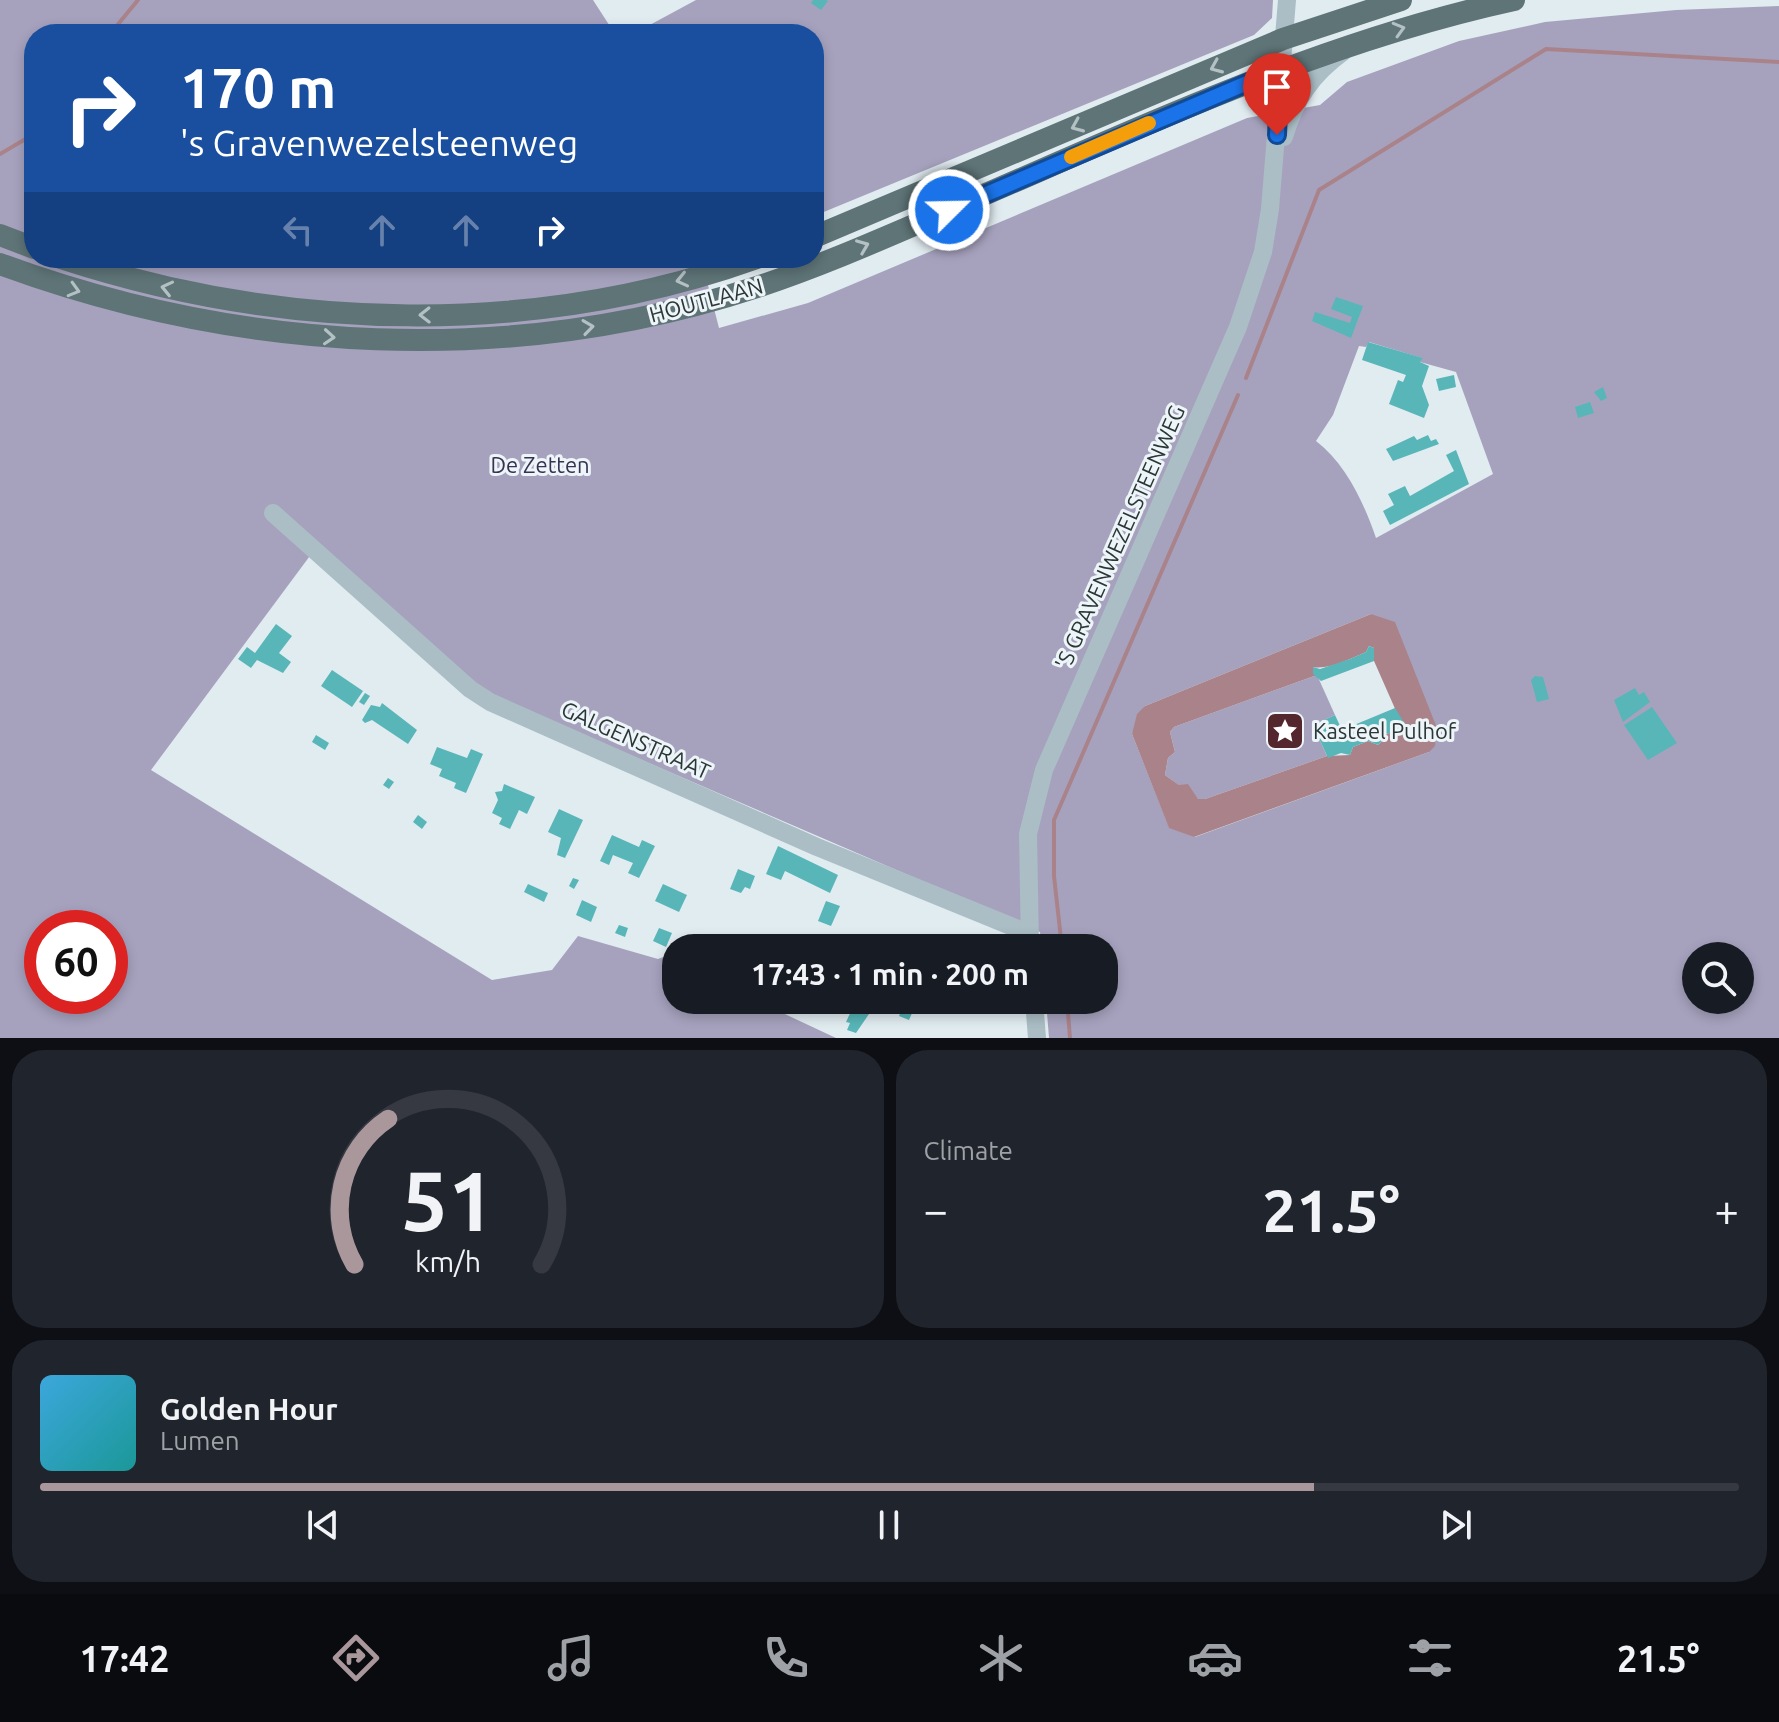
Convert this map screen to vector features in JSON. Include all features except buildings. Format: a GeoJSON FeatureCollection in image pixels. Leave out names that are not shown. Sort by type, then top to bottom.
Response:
{"type":"FeatureCollection","features":[{"type":"Feature","properties":{"kind":"main road"},"geometry":{"type":"LineString","coordinates":[[824,233],[1283,39],[1401,0]]}},
{"type":"Feature","properties":{"kind":"main road","name":"HOUTLAAN"},"geometry":{"type":"LineString","coordinates":[[824,262],[1280,69],[1361,40],[1514,0]]}},
{"type":"Feature","properties":{"kind":"main road"},"geometry":{"type":"LineString","coordinates":[[0,235],[24,244]]}},
{"type":"Feature","properties":{"kind":"main road","name":"HOUTLAAN"},"geometry":{"type":"LineString","coordinates":[[0,264],[129,306],[220,325],[284,333],[434,341],[492,338],[619,322],[695,306],[809,268]]}},
{"type":"Feature","properties":{"kind":"main road","name":"HOUTLAAN"},"geometry":{"type":"LineString","coordinates":[[93,268],[233,301],[319,313],[432,316],[489,313],[581,301],[688,279],[724,268]]}},
{"type":"Feature","properties":{"kind":"street","name":"'S GRAVENWEZELSTEENWEG"},"geometry":{"type":"LineString","coordinates":[[1029,934],[1028,834],[1044,770],[1238,327],[1263,252],[1276,162],[1287,0]]}},
{"type":"Feature","properties":{"kind":"street","name":"'S GRAVENWEZELSTEENWEG"},"geometry":{"type":"LineString","coordinates":[[1276,162],[1302,91],[1326,65],[1361,40]]}},
{"type":"Feature","properties":{"kind":"street","name":"GALGENSTRAAT"},"geometry":{"type":"LineString","coordinates":[[273,513],[470,689],[490,702],[1013,934]]}},
{"type":"Feature","properties":{"kind":"street"},"geometry":{"type":"LineString","coordinates":[[1035,1014],[1037,1038]]}},
{"type":"Feature","properties":{"kind":"green space","name":"De Zetten"},"geometry":{"type":"Polygon","coordinates":[[[0,0],[593,0],[609,24],[24,24],[24,268],[704,268],[719,328],[808,303],[1247,118],[1320,105],[1347,82],[1459,41],[1545,22],[1676,10],[1779,6],[1779,1038],[1049,1038],[1047,1014],[1118,1014],[1118,934],[1040,934],[498,698],[474,684],[318,545],[151,770],[492,980],[552,970],[578,936],[658,959],[662,957],[662,1014],[785,1014],[836,1038],[0,1038],[0,0]],[[1369,342],[1366,347],[1359,346],[1333,415],[1316,441],[1327,450],[1353,485],[1376,538],[1493,474],[1456,372],[1420,362],[1422,358],[1369,342]],[[1371,614],[1145,706],[1132,734],[1169,827],[1195,837],[1429,752],[1371,614]]]}},
{"type":"Feature","properties":{"kind":"green space"},"geometry":{"type":"Polygon","coordinates":[[[696,0],[1273,0],[1272,18],[1254,35],[824,212],[824,24],[652,24],[696,0]]]}},
{"type":"Feature","properties":{"kind":"green space"},"geometry":{"type":"Polygon","coordinates":[[[1317,675],[1335,715],[1313,725],[1327,756],[1205,799],[1198,799],[1165,775],[1168,758],[1175,752],[1170,732],[1174,727],[1317,675]]]}},
{"type":"Feature","properties":{"kind":"shaded area"},"geometry":{"type":"Polygon","coordinates":[[[1371,614],[1395,622],[1437,728],[1435,746],[1429,752],[1194,837],[1169,828],[1132,734],[1137,714],[1145,706],[1371,614]],[[1369,646],[1366,652],[1346,661],[1313,667],[1313,673],[1317,675],[1174,727],[1170,732],[1175,752],[1168,758],[1165,775],[1179,785],[1188,784],[1198,799],[1205,799],[1327,756],[1350,755],[1353,747],[1368,741],[1378,745],[1384,739],[1382,735],[1404,729],[1374,661],[1374,648],[1369,646]]]}},
{"type":"Feature","properties":{"kind":"waterway"},"geometry":{"type":"LineString","coordinates":[[118,24],[138,0]]}},
{"type":"Feature","properties":{"kind":"waterway"},"geometry":{"type":"LineString","coordinates":[[1246,378],[1319,190],[1546,49],[1779,62]]}},
{"type":"Feature","properties":{"kind":"waterway"},"geometry":{"type":"LineString","coordinates":[[0,154],[24,140]]}},
{"type":"Feature","properties":{"kind":"waterway"},"geometry":{"type":"LineString","coordinates":[[1060,934],[1054,876],[1054,820],[1238,395]]}},
{"type":"Feature","properties":{"kind":"waterway"},"geometry":{"type":"LineString","coordinates":[[1068,1014],[1070,1038]]}},
{"type":"Feature","properties":{"kind":"slow traffic"},"geometry":{"type":"LineString","coordinates":[[1071,157],[1149,123]]}},
{"type":"Feature","properties":{"kind":"place","name":"Kasteel Pulhof"},"geometry":{"type":"Point","coordinates":[1285,731]}},
{"type":"Feature","properties":{"kind":"route"},"geometry":{"type":"LineString","coordinates":[[949,210],[1280,69],[1277,135]]}}]}
